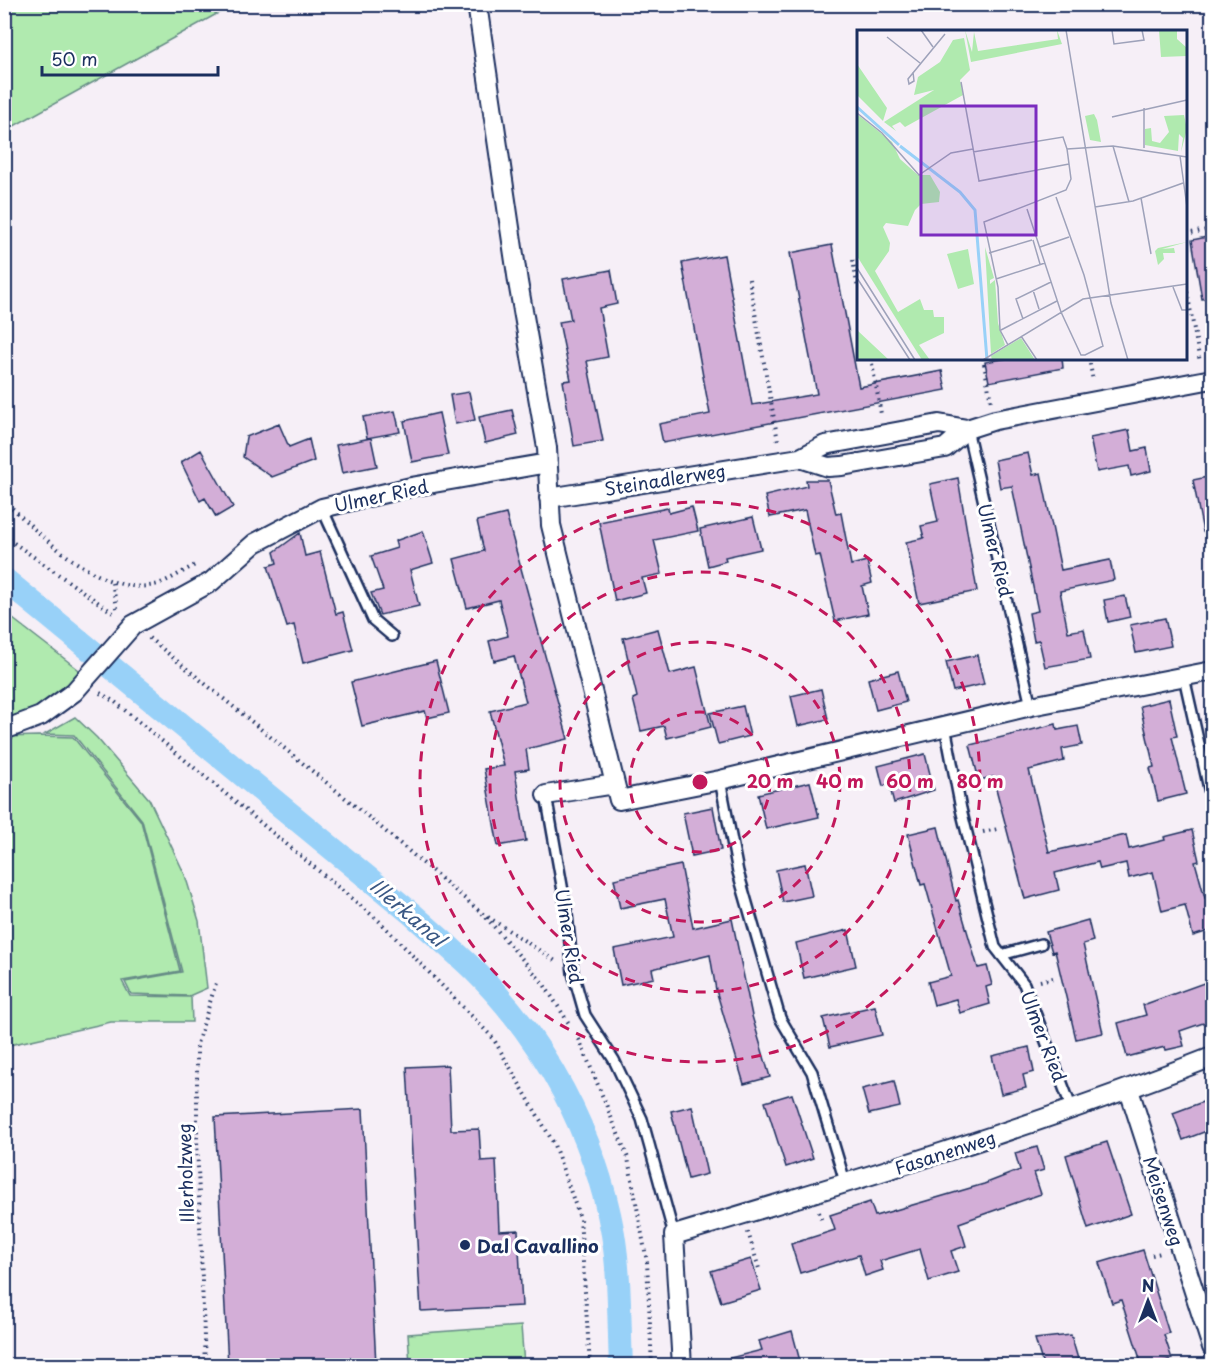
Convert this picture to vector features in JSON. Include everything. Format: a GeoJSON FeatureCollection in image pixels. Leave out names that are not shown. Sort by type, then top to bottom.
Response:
{"type":"FeatureCollection","features":[{"type":"Feature","properties":{"kind":"street"},"geometry":{"type":"LineString","coordinates":[[477,4],[548,462],[549,498],[555,542],[619,800],[720,780],[1031,706],[1212,671]]}},
{"type":"Feature","properties":{"kind":"street","name":"Steinadlerweg"},"geometry":{"type":"LineString","coordinates":[[800,458],[828,467],[945,448],[967,429],[995,420],[1208,380]]}},
{"type":"Feature","properties":{"kind":"street","name":"Steinadlerweg"},"geometry":{"type":"LineString","coordinates":[[549,498],[800,458],[825,445],[939,424],[967,429]]}},
{"type":"Feature","properties":{"kind":"street","name":"Ulmer Ried"},"geometry":{"type":"LineString","coordinates":[[131,627],[210,582],[236,561],[248,547],[322,508],[411,487],[548,462]]}},
{"type":"Feature","properties":{"kind":"street"},"geometry":{"type":"LineString","coordinates":[[4,730],[41,716],[84,682],[131,627]]}},
{"type":"Feature","properties":{"kind":"street","name":"Ulmer Ried"},"geometry":{"type":"LineString","coordinates":[[546,795],[615,784]]}},
{"type":"Feature","properties":{"kind":"street","name":"Fasanenweg"},"geometry":{"type":"LineString","coordinates":[[674,1235],[846,1185],[1129,1090],[1212,1057]]}},
{"type":"Feature","properties":{"kind":"street","name":"Meisenweg"},"geometry":{"type":"LineString","coordinates":[[1129,1090],[1212,1347]]}},
{"type":"Feature","properties":{"kind":"street"},"geometry":{"type":"LineString","coordinates":[[674,1235],[682,1365]]}},
{"type":"Feature","properties":{"kind":"lane","name":"Ulmer Ried"},"geometry":{"type":"LineString","coordinates":[[967,429],[1031,706]]}},
{"type":"Feature","properties":{"kind":"lane","name":"Ulmer Ried"},"geometry":{"type":"LineString","coordinates":[[322,508],[373,620],[392,636]]}},
{"type":"Feature","properties":{"kind":"lane"},"geometry":{"type":"LineString","coordinates":[[1184,677],[1212,802]]}},
{"type":"Feature","properties":{"kind":"lane","name":"Ulmer Ried"},"geometry":{"type":"LineString","coordinates":[[945,726],[967,835],[995,947],[1024,984],[1072,1109]]}},
{"type":"Feature","properties":{"kind":"lane"},"geometry":{"type":"LineString","coordinates":[[720,780],[738,872],[780,1018],[812,1072],[846,1185]]}},
{"type":"Feature","properties":{"kind":"lane","name":"Ulmer Ried"},"geometry":{"type":"LineString","coordinates":[[546,795],[567,915],[573,973],[585,1015],[614,1060],[642,1119],[674,1235]]}},
{"type":"Feature","properties":{"kind":"lane"},"geometry":{"type":"LineString","coordinates":[[1001,955],[1041,944]]}},
{"type":"Feature","properties":{"kind":"path"},"geometry":{"type":"LineString","coordinates":[[1187,234],[1212,229]]}},
{"type":"Feature","properties":{"kind":"path"},"geometry":{"type":"LineString","coordinates":[[853,260],[857,283]]}},
{"type":"Feature","properties":{"kind":"path"},"geometry":{"type":"LineString","coordinates":[[749,279],[781,461]]}},
{"type":"Feature","properties":{"kind":"path"},"geometry":{"type":"LineString","coordinates":[[1187,294],[1208,380]]}},
{"type":"Feature","properties":{"kind":"path"},"geometry":{"type":"LineString","coordinates":[[871,360],[885,434]]}},
{"type":"Feature","properties":{"kind":"path"},"geometry":{"type":"LineString","coordinates":[[983,360],[995,420]]}},
{"type":"Feature","properties":{"kind":"path"},"geometry":{"type":"LineString","coordinates":[[4,500],[26,522],[94,575],[112,583],[157,584],[199,563]]}},
{"type":"Feature","properties":{"kind":"path"},"geometry":{"type":"LineString","coordinates":[[4,536],[121,619],[112,583]]}},
{"type":"Feature","properties":{"kind":"path"},"geometry":{"type":"LineString","coordinates":[[131,627],[366,814],[483,915],[543,983],[579,1038],[628,1158],[647,1262],[652,1365]]}},
{"type":"Feature","properties":{"kind":"path"},"geometry":{"type":"LineString","coordinates":[[84,682],[115,702],[379,921],[494,1038],[553,1142],[580,1218],[590,1365]]}},
{"type":"Feature","properties":{"kind":"path"},"geometry":{"type":"LineString","coordinates":[[483,915],[573,973]]}},
{"type":"Feature","properties":{"kind":"path","name":"Illerholzweg"},"geometry":{"type":"LineString","coordinates":[[205,1365],[197,1140],[197,1044],[216,983]]}},
{"type":"Feature","properties":{"kind":"path"},"geometry":{"type":"LineString","coordinates":[[742,1215],[760,1272]]}},
{"type":"Feature","properties":{"kind":"green space"},"geometry":{"type":"Polygon","coordinates":[[[5,4],[233,4],[233,5],[5,131],[5,4]]]}},
{"type":"Feature","properties":{"kind":"green space"},"geometry":{"type":"Polygon","coordinates":[[[4,612],[83,673],[55,700],[4,723],[4,612]]]}},
{"type":"Feature","properties":{"kind":"green space"},"geometry":{"type":"Polygon","coordinates":[[[75,717],[97,738],[149,799],[185,875],[199,921],[207,988],[189,996],[131,994],[125,982],[182,972],[142,820],[74,735],[45,734],[75,717]]]}},
{"type":"Feature","properties":{"kind":"green space"},"geometry":{"type":"Polygon","coordinates":[[[4,737],[73,737],[141,821],[180,971],[122,981],[130,996],[191,997],[192,1022],[111,1022],[5,1046],[4,737]]]}},
{"type":"Feature","properties":{"kind":"green space"},"geometry":{"type":"Polygon","coordinates":[[[521,1326],[524,1365],[410,1365],[408,1334],[521,1326]]]}},
{"type":"Feature","properties":{"kind":"building"},"geometry":{"type":"Polygon","coordinates":[[[1212,236],[1212,298],[1202,299],[1192,240],[1212,236]]]}},
{"type":"Feature","properties":{"kind":"building"},"geometry":{"type":"Polygon","coordinates":[[[832,245],[859,387],[942,371],[946,390],[663,443],[659,424],[710,414],[682,263],[724,255],[752,405],[817,394],[790,253],[832,245]]]}},
{"type":"Feature","properties":{"kind":"building"},"geometry":{"type":"Polygon","coordinates":[[[611,270],[617,304],[599,308],[608,357],[587,361],[603,441],[574,446],[563,381],[571,380],[559,322],[571,320],[563,279],[611,270]]]}},
{"type":"Feature","properties":{"kind":"building"},"geometry":{"type":"Polygon","coordinates":[[[1062,360],[1063,368],[989,382],[985,362],[1062,360]]]}},
{"type":"Feature","properties":{"kind":"building"},"geometry":{"type":"Polygon","coordinates":[[[469,392],[475,420],[455,424],[450,395],[469,392]]]}},
{"type":"Feature","properties":{"kind":"building"},"geometry":{"type":"Polygon","coordinates":[[[512,410],[518,435],[485,443],[479,417],[512,410]]]}},
{"type":"Feature","properties":{"kind":"building"},"geometry":{"type":"Polygon","coordinates":[[[395,411],[400,432],[367,438],[363,417],[395,411]]]}},
{"type":"Feature","properties":{"kind":"building"},"geometry":{"type":"Polygon","coordinates":[[[439,413],[448,455],[412,462],[404,421],[439,413]]]}},
{"type":"Feature","properties":{"kind":"building"},"geometry":{"type":"Polygon","coordinates":[[[279,424],[289,447],[309,439],[314,461],[272,477],[243,457],[246,437],[279,424]]]}},
{"type":"Feature","properties":{"kind":"building"},"geometry":{"type":"Polygon","coordinates":[[[1129,430],[1133,451],[1147,448],[1151,471],[1131,476],[1129,466],[1097,472],[1090,438],[1129,430]]]}},
{"type":"Feature","properties":{"kind":"building"},"geometry":{"type":"Polygon","coordinates":[[[371,438],[377,466],[342,473],[336,445],[371,438]]]}},
{"type":"Feature","properties":{"kind":"building"},"geometry":{"type":"Polygon","coordinates":[[[201,450],[233,507],[216,517],[205,498],[200,501],[181,462],[201,450]]]}},
{"type":"Feature","properties":{"kind":"building"},"geometry":{"type":"Polygon","coordinates":[[[1028,453],[1033,475],[1041,473],[1061,570],[1110,560],[1114,580],[1060,591],[1068,632],[1084,629],[1090,659],[1045,667],[1039,640],[1034,641],[1029,613],[1038,611],[1012,486],[1000,488],[995,460],[1028,453]]]}},
{"type":"Feature","properties":{"kind":"building"},"geometry":{"type":"Polygon","coordinates":[[[1212,476],[1212,531],[1203,532],[1193,480],[1212,476]]]}},
{"type":"Feature","properties":{"kind":"building"},"geometry":{"type":"Polygon","coordinates":[[[958,478],[977,591],[919,603],[906,542],[924,538],[921,526],[938,522],[930,484],[958,478]]]}},
{"type":"Feature","properties":{"kind":"building"},"geometry":{"type":"Polygon","coordinates":[[[806,480],[828,480],[836,514],[841,513],[851,565],[867,561],[872,583],[862,586],[868,614],[835,621],[820,555],[815,556],[805,510],[770,517],[765,496],[807,486],[806,480]]]}},
{"type":"Feature","properties":{"kind":"building"},"geometry":{"type":"Polygon","coordinates":[[[692,507],[698,531],[654,540],[662,574],[642,578],[646,593],[615,601],[599,522],[668,508],[669,513],[692,507]]]}},
{"type":"Feature","properties":{"kind":"building"},"geometry":{"type":"Polygon","coordinates":[[[506,514],[568,739],[526,749],[529,769],[515,771],[526,841],[498,846],[484,769],[504,766],[490,711],[526,702],[514,656],[494,661],[489,641],[508,636],[499,600],[467,608],[454,559],[484,551],[477,521],[506,514]]]}},
{"type":"Feature","properties":{"kind":"building"},"geometry":{"type":"Polygon","coordinates":[[[753,517],[761,549],[725,557],[726,561],[708,566],[700,529],[753,517]]]}},
{"type":"Feature","properties":{"kind":"building"},"geometry":{"type":"Polygon","coordinates":[[[423,531],[433,563],[410,570],[419,606],[380,615],[371,593],[383,590],[371,556],[397,548],[395,541],[423,531]]]}},
{"type":"Feature","properties":{"kind":"building"},"geometry":{"type":"Polygon","coordinates":[[[300,533],[305,556],[320,552],[336,614],[343,612],[353,650],[303,663],[294,625],[287,627],[268,566],[277,563],[274,552],[300,533]]]}},
{"type":"Feature","properties":{"kind":"building"},"geometry":{"type":"Polygon","coordinates":[[[1125,596],[1130,617],[1108,622],[1104,600],[1125,596]]]}},
{"type":"Feature","properties":{"kind":"building"},"geometry":{"type":"Polygon","coordinates":[[[1165,618],[1171,646],[1136,653],[1130,625],[1165,618]]]}},
{"type":"Feature","properties":{"kind":"building"},"geometry":{"type":"Polygon","coordinates":[[[658,629],[670,674],[696,667],[711,727],[667,738],[664,726],[641,731],[633,699],[637,697],[623,638],[658,629]]]}},
{"type":"Feature","properties":{"kind":"building"},"geometry":{"type":"Polygon","coordinates":[[[977,655],[984,684],[953,691],[946,662],[977,655]]]}},
{"type":"Feature","properties":{"kind":"building"},"geometry":{"type":"Polygon","coordinates":[[[436,661],[449,713],[427,718],[425,711],[362,726],[351,682],[436,661]]]}},
{"type":"Feature","properties":{"kind":"building"},"geometry":{"type":"Polygon","coordinates":[[[898,671],[906,702],[876,710],[868,679],[898,671]]]}},
{"type":"Feature","properties":{"kind":"building"},"geometry":{"type":"Polygon","coordinates":[[[821,689],[828,719],[798,726],[791,696],[821,689]]]}},
{"type":"Feature","properties":{"kind":"building"},"geometry":{"type":"Polygon","coordinates":[[[1169,699],[1177,736],[1172,737],[1186,794],[1158,801],[1150,768],[1154,767],[1140,706],[1169,699]]]}},
{"type":"Feature","properties":{"kind":"building"},"geometry":{"type":"Polygon","coordinates":[[[743,706],[750,736],[718,744],[710,713],[743,706]]]}},
{"type":"Feature","properties":{"kind":"building"},"geometry":{"type":"Polygon","coordinates":[[[1056,724],[1057,730],[1078,726],[1082,745],[1062,749],[1064,761],[1029,770],[1049,852],[1126,835],[1129,849],[1192,830],[1199,861],[1195,862],[1205,898],[1212,896],[1212,930],[1193,936],[1185,905],[1162,911],[1153,872],[1129,878],[1126,863],[1100,869],[1098,862],[1055,873],[1059,890],[1025,899],[993,777],[979,780],[970,745],[1056,724]]]}},
{"type":"Feature","properties":{"kind":"building"},"geometry":{"type":"Polygon","coordinates":[[[925,754],[934,790],[894,803],[889,784],[883,786],[878,766],[925,754]]]}},
{"type":"Feature","properties":{"kind":"building"},"geometry":{"type":"Polygon","coordinates":[[[810,782],[819,817],[766,829],[758,794],[810,782]]]}},
{"type":"Feature","properties":{"kind":"building"},"geometry":{"type":"Polygon","coordinates":[[[713,807],[721,850],[692,856],[683,813],[713,807]]]}},
{"type":"Feature","properties":{"kind":"building"},"geometry":{"type":"Polygon","coordinates":[[[938,827],[956,901],[958,900],[978,968],[987,966],[992,985],[986,987],[990,1004],[960,1013],[956,999],[934,1005],[928,982],[951,976],[925,884],[921,885],[908,834],[938,827]]]}},
{"type":"Feature","properties":{"kind":"building"},"geometry":{"type":"Polygon","coordinates":[[[805,864],[812,896],[783,902],[776,870],[805,864]]]}},
{"type":"Feature","properties":{"kind":"building"},"geometry":{"type":"Polygon","coordinates":[[[681,865],[693,928],[732,919],[752,1016],[770,1077],[744,1084],[716,990],[710,955],[652,969],[654,978],[621,985],[614,949],[673,937],[665,899],[620,908],[614,879],[681,865]]]}},
{"type":"Feature","properties":{"kind":"building"},"geometry":{"type":"Polygon","coordinates":[[[1088,920],[1093,941],[1083,944],[1103,1033],[1076,1039],[1055,951],[1052,952],[1046,932],[1088,920]]]}},
{"type":"Feature","properties":{"kind":"building"},"geometry":{"type":"Polygon","coordinates":[[[848,930],[856,966],[804,978],[796,943],[848,930]]]}},
{"type":"Feature","properties":{"kind":"building"},"geometry":{"type":"Polygon","coordinates":[[[1212,980],[1212,1020],[1180,1031],[1184,1046],[1166,1050],[1165,1047],[1127,1057],[1118,1023],[1146,1015],[1143,1005],[1212,980]]]}},
{"type":"Feature","properties":{"kind":"building"},"geometry":{"type":"Polygon","coordinates":[[[875,1006],[882,1035],[830,1047],[823,1018],[875,1006]]]}},
{"type":"Feature","properties":{"kind":"building"},"geometry":{"type":"Polygon","coordinates":[[[1029,1047],[1034,1072],[1023,1075],[1026,1088],[1001,1094],[992,1056],[1029,1047]]]}},
{"type":"Feature","properties":{"kind":"building"},"geometry":{"type":"Polygon","coordinates":[[[448,1065],[451,1130],[479,1129],[481,1161],[496,1160],[499,1231],[518,1230],[522,1306],[421,1311],[407,1067],[448,1065]]]}},
{"type":"Feature","properties":{"kind":"building"},"geometry":{"type":"Polygon","coordinates":[[[894,1081],[900,1107],[869,1114],[862,1089],[894,1081]]]}},
{"type":"Feature","properties":{"kind":"building"},"geometry":{"type":"Polygon","coordinates":[[[792,1094],[813,1158],[786,1167],[765,1102],[792,1094]]]}},
{"type":"Feature","properties":{"kind":"building"},"geometry":{"type":"Polygon","coordinates":[[[1208,1100],[1212,1111],[1212,1129],[1183,1140],[1173,1113],[1208,1100]]]}},
{"type":"Feature","properties":{"kind":"building"},"geometry":{"type":"Polygon","coordinates":[[[692,1106],[707,1174],[688,1179],[671,1111],[692,1106]]]}},
{"type":"Feature","properties":{"kind":"building"},"geometry":{"type":"Polygon","coordinates":[[[363,1109],[376,1365],[228,1365],[215,1117],[363,1109]]]}},
{"type":"Feature","properties":{"kind":"building"},"geometry":{"type":"Polygon","coordinates":[[[1107,1142],[1131,1214],[1088,1229],[1066,1155],[1107,1142]]]}},
{"type":"Feature","properties":{"kind":"building"},"geometry":{"type":"Polygon","coordinates":[[[1037,1147],[1044,1170],[1034,1173],[1041,1194],[959,1223],[966,1246],[951,1251],[958,1272],[929,1281],[920,1249],[880,1261],[883,1270],[865,1276],[859,1255],[800,1273],[791,1244],[835,1230],[830,1215],[870,1202],[875,1216],[984,1184],[1020,1170],[1015,1153],[1037,1147]]]}},
{"type":"Feature","properties":{"kind":"building"},"geometry":{"type":"Polygon","coordinates":[[[1143,1250],[1169,1333],[1164,1335],[1172,1359],[1151,1365],[1142,1365],[1121,1300],[1112,1303],[1099,1263],[1143,1250]]]}},
{"type":"Feature","properties":{"kind":"building"},"geometry":{"type":"Polygon","coordinates":[[[751,1259],[761,1290],[721,1302],[711,1271],[751,1259]]]}},
{"type":"Feature","properties":{"kind":"building"},"geometry":{"type":"Polygon","coordinates":[[[792,1331],[801,1365],[727,1365],[726,1359],[762,1350],[759,1341],[792,1331]]]}},
{"type":"Feature","properties":{"kind":"building"},"geometry":{"type":"Polygon","coordinates":[[[1071,1335],[1078,1359],[1068,1362],[1069,1365],[1043,1365],[1035,1339],[1071,1335]]]}},
{"type":"Feature","properties":{"kind":"waterway","name":"Illerkanal"},"geometry":{"type":"LineString","coordinates":[[4,579],[412,914],[473,969],[523,1026],[544,1058],[580,1125],[605,1197],[617,1266],[621,1366]]}},
{"type":"Feature","properties":{"kind":"place","name":"Dal Cavallino"},"geometry":{"type":"Point","coordinates":[465,1245]}}]}
